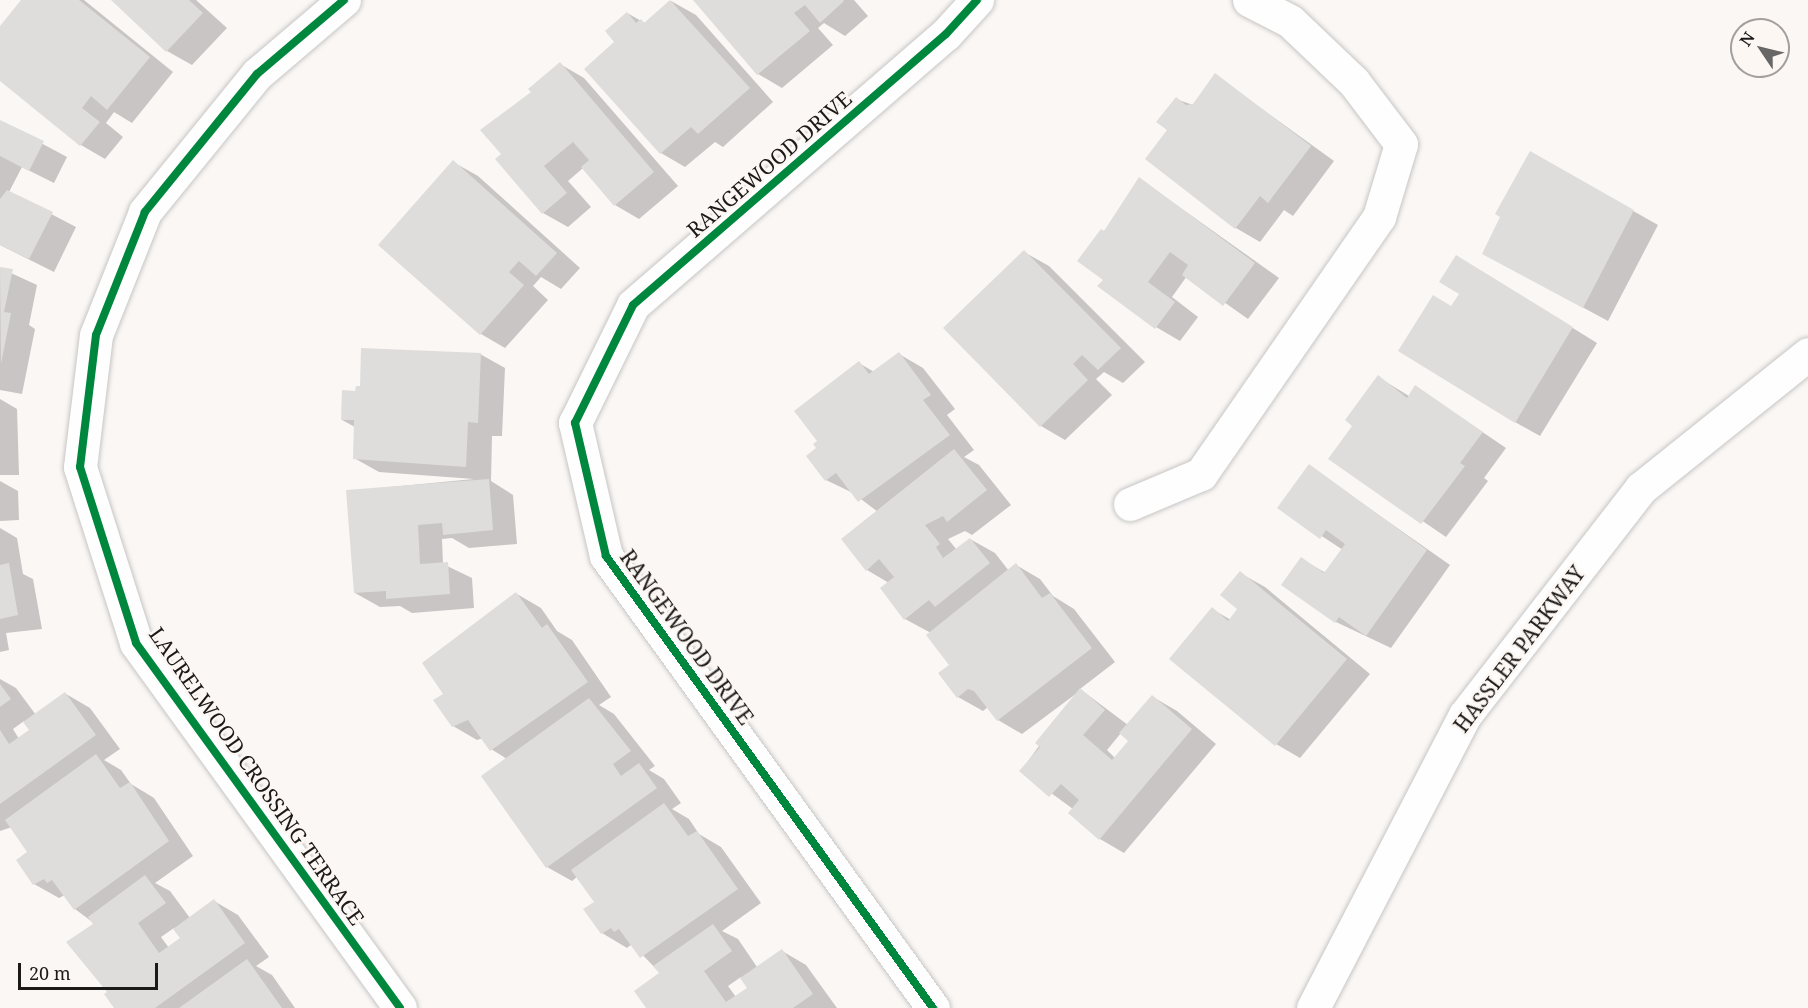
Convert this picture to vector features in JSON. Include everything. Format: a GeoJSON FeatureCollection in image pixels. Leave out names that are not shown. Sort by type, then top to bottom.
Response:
{"type":"FeatureCollection","features":[{"type":"Feature","properties":{"kind":"street","name":"LAURELWOOD CROSSING TERRACE"},"geometry":{"type":"LineString","coordinates":[[344,0],[257,74],[145,212],[96,335],[80,467],[136,643],[400,1008]]}},
{"type":"Feature","properties":{"kind":"street","name":"RANGEWOOD DRIVE"},"geometry":{"type":"LineString","coordinates":[[933,1008],[606,556],[574,423],[633,305],[946,34],[977,0]]}},
{"type":"Feature","properties":{"kind":"street"},"geometry":{"type":"LineString","coordinates":[[1130,504],[1201,474],[1379,217],[1401,144],[1354,82],[1290,21],[1249,0]]}},
{"type":"Feature","properties":{"kind":"street","name":"HASSLER PARKWAY"},"geometry":{"type":"LineString","coordinates":[[1313,1008],[1465,715],[1641,488],[1808,354]]}},
{"type":"Feature","properties":{"kind":"building"},"geometry":{"type":"Polygon","coordinates":[[[21,0],[79,0],[150,57],[107,110],[91,96],[82,108],[100,122],[80,146],[0,81],[0,26],[21,0]]]}},
{"type":"Feature","properties":{"kind":"building"},"geometry":{"type":"Polygon","coordinates":[[[111,0],[189,0],[203,13],[166,52],[111,0]]]}},
{"type":"Feature","properties":{"kind":"building"},"geometry":{"type":"Polygon","coordinates":[[[670,0],[750,88],[698,134],[691,127],[660,154],[584,69],[614,42],[605,31],[627,12],[636,23],[641,19],[644,23],[670,0]]]}},
{"type":"Feature","properties":{"kind":"building"},"geometry":{"type":"Polygon","coordinates":[[[693,0],[844,1],[820,23],[805,5],[794,13],[810,31],[757,75],[693,0]]]}},
{"type":"Feature","properties":{"kind":"building"},"geometry":{"type":"Polygon","coordinates":[[[560,62],[654,172],[614,206],[581,167],[589,160],[573,142],[544,166],[567,193],[542,214],[495,159],[501,154],[480,130],[531,92],[528,89],[560,62]]]}},
{"type":"Feature","properties":{"kind":"building"},"geometry":{"type":"Polygon","coordinates":[[[1215,73],[1311,146],[1268,203],[1260,196],[1235,229],[1145,159],[1167,130],[1156,122],[1176,97],[1186,105],[1193,104],[1215,73]]]}},
{"type":"Feature","properties":{"kind":"building"},"geometry":{"type":"Polygon","coordinates":[[[0,120],[44,141],[29,171],[0,156],[0,120]]]}},
{"type":"Feature","properties":{"kind":"building"},"geometry":{"type":"Polygon","coordinates":[[[1530,151],[1634,210],[1583,308],[1482,254],[1500,217],[1495,214],[1530,151]]]}},
{"type":"Feature","properties":{"kind":"building"},"geometry":{"type":"Polygon","coordinates":[[[453,160],[557,253],[536,276],[519,261],[509,272],[524,285],[480,335],[378,245],[453,160]]]}},
{"type":"Feature","properties":{"kind":"building"},"geometry":{"type":"Polygon","coordinates":[[[1139,177],[1255,263],[1223,306],[1182,275],[1188,265],[1170,252],[1148,282],[1175,302],[1155,329],[1097,286],[1103,280],[1077,261],[1101,229],[1104,231],[1139,177]]]}},
{"type":"Feature","properties":{"kind":"building"},"geometry":{"type":"Polygon","coordinates":[[[7,190],[53,212],[29,259],[0,245],[0,199],[7,190]]]}},
{"type":"Feature","properties":{"kind":"building"},"geometry":{"type":"Polygon","coordinates":[[[1024,250],[1121,348],[1098,370],[1082,355],[1073,364],[1088,380],[1040,427],[943,328],[1024,250]]]}},
{"type":"Feature","properties":{"kind":"building"},"geometry":{"type":"Polygon","coordinates":[[[1456,255],[1573,327],[1515,423],[1398,351],[1433,295],[1451,306],[1459,294],[1439,282],[1456,255]]]}},
{"type":"Feature","properties":{"kind":"building"},"geometry":{"type":"Polygon","coordinates":[[[0,267],[13,269],[4,312],[11,313],[1,364],[0,267]]]}},
{"type":"Feature","properties":{"kind":"building"},"geometry":{"type":"Polygon","coordinates":[[[361,348],[481,353],[478,423],[468,422],[466,467],[353,459],[354,420],[341,420],[342,390],[355,391],[356,386],[360,386],[361,348]]]}},
{"type":"Feature","properties":{"kind":"building"},"geometry":{"type":"Polygon","coordinates":[[[899,352],[931,395],[923,400],[950,435],[858,502],[836,473],[825,481],[806,456],[816,448],[813,444],[817,441],[794,411],[859,361],[869,374],[899,352]]]}},
{"type":"Feature","properties":{"kind":"building"},"geometry":{"type":"Polygon","coordinates":[[[1378,375],[1407,398],[1415,385],[1483,432],[1460,463],[1465,466],[1421,524],[1328,459],[1352,426],[1345,420],[1378,375]]]}},
{"type":"Feature","properties":{"kind":"building"},"geometry":{"type":"Polygon","coordinates":[[[954,449],[987,490],[947,522],[943,516],[925,525],[940,544],[936,547],[943,558],[970,538],[990,563],[935,607],[929,600],[904,620],[880,588],[894,577],[879,559],[866,571],[841,539],[954,449]]]}},
{"type":"Feature","properties":{"kind":"building"},"geometry":{"type":"Polygon","coordinates":[[[1309,464],[1427,550],[1366,636],[1339,617],[1335,623],[1281,585],[1301,557],[1324,573],[1345,544],[1326,530],[1320,539],[1277,508],[1309,464]]]}},
{"type":"Feature","properties":{"kind":"building"},"geometry":{"type":"Polygon","coordinates":[[[489,479],[493,530],[443,535],[442,523],[418,525],[420,564],[448,562],[450,594],[386,599],[386,591],[354,593],[346,490],[489,479]]]}},
{"type":"Feature","properties":{"kind":"building"},"geometry":{"type":"Polygon","coordinates":[[[9,563],[18,615],[0,619],[0,565],[9,563]]]}},
{"type":"Feature","properties":{"kind":"building"},"geometry":{"type":"Polygon","coordinates":[[[1016,563],[1042,598],[1050,593],[1092,648],[997,721],[974,691],[968,689],[957,698],[938,673],[949,665],[926,635],[1016,563]]]}},
{"type":"Feature","properties":{"kind":"building"},"geometry":{"type":"Polygon","coordinates":[[[1240,571],[1347,659],[1275,746],[1169,659],[1212,607],[1228,621],[1237,609],[1220,595],[1240,571]]]}},
{"type":"Feature","properties":{"kind":"building"},"geometry":{"type":"Polygon","coordinates":[[[516,592],[542,628],[547,624],[588,682],[490,751],[468,720],[452,727],[433,700],[443,694],[422,663],[516,592]]]}},
{"type":"Feature","properties":{"kind":"building"},"geometry":{"type":"Polygon","coordinates":[[[0,684],[11,699],[0,707],[0,684]]]}},
{"type":"Feature","properties":{"kind":"building"},"geometry":{"type":"Polygon","coordinates":[[[1080,688],[1105,710],[1083,735],[1112,760],[1128,741],[1119,733],[1152,695],[1192,729],[1099,840],[1068,813],[1079,800],[1061,784],[1049,797],[1019,771],[1040,747],[1035,743],[1080,688]]]}},
{"type":"Feature","properties":{"kind":"building"},"geometry":{"type":"Polygon","coordinates":[[[65,692],[96,735],[0,804],[0,730],[9,744],[29,730],[23,722],[65,692]]]}},
{"type":"Feature","properties":{"kind":"building"},"geometry":{"type":"Polygon","coordinates":[[[589,698],[631,751],[613,764],[621,776],[639,763],[657,788],[546,868],[481,776],[589,698]]]}},
{"type":"Feature","properties":{"kind":"building"},"geometry":{"type":"Polygon","coordinates":[[[96,754],[120,788],[130,782],[169,841],[74,910],[52,880],[47,883],[44,879],[33,885],[16,860],[27,852],[5,820],[96,754]]]}},
{"type":"Feature","properties":{"kind":"building"},"geometry":{"type":"Polygon","coordinates":[[[664,803],[688,836],[697,831],[738,889],[640,958],[619,929],[614,932],[611,928],[601,934],[583,909],[594,902],[571,870],[664,803]]]}},
{"type":"Feature","properties":{"kind":"building"},"geometry":{"type":"Polygon","coordinates":[[[145,875],[166,903],[138,923],[159,953],[180,938],[173,929],[214,899],[245,943],[155,1008],[114,1008],[104,994],[107,992],[66,942],[93,924],[88,917],[145,875]]]}},
{"type":"Feature","properties":{"kind":"building"},"geometry":{"type":"Polygon","coordinates":[[[713,924],[732,951],[704,971],[726,1002],[747,988],[740,978],[782,949],[813,994],[793,1008],[646,1008],[634,991],[659,973],[653,966],[713,924]]]}},
{"type":"Feature","properties":{"kind":"building"},"geometry":{"type":"Polygon","coordinates":[[[247,959],[282,1008],[179,1008],[247,959]]]}},
{"type":"Feature","properties":{"kind":"cycle path"},"geometry":{"type":"LineString","coordinates":[[344,0],[257,74],[145,212],[96,335],[80,467],[136,643],[400,1008]]}},
{"type":"Feature","properties":{"kind":"cycle path"},"geometry":{"type":"LineString","coordinates":[[933,1008],[606,556],[575,423],[633,305],[946,34],[977,0]]}}]}
